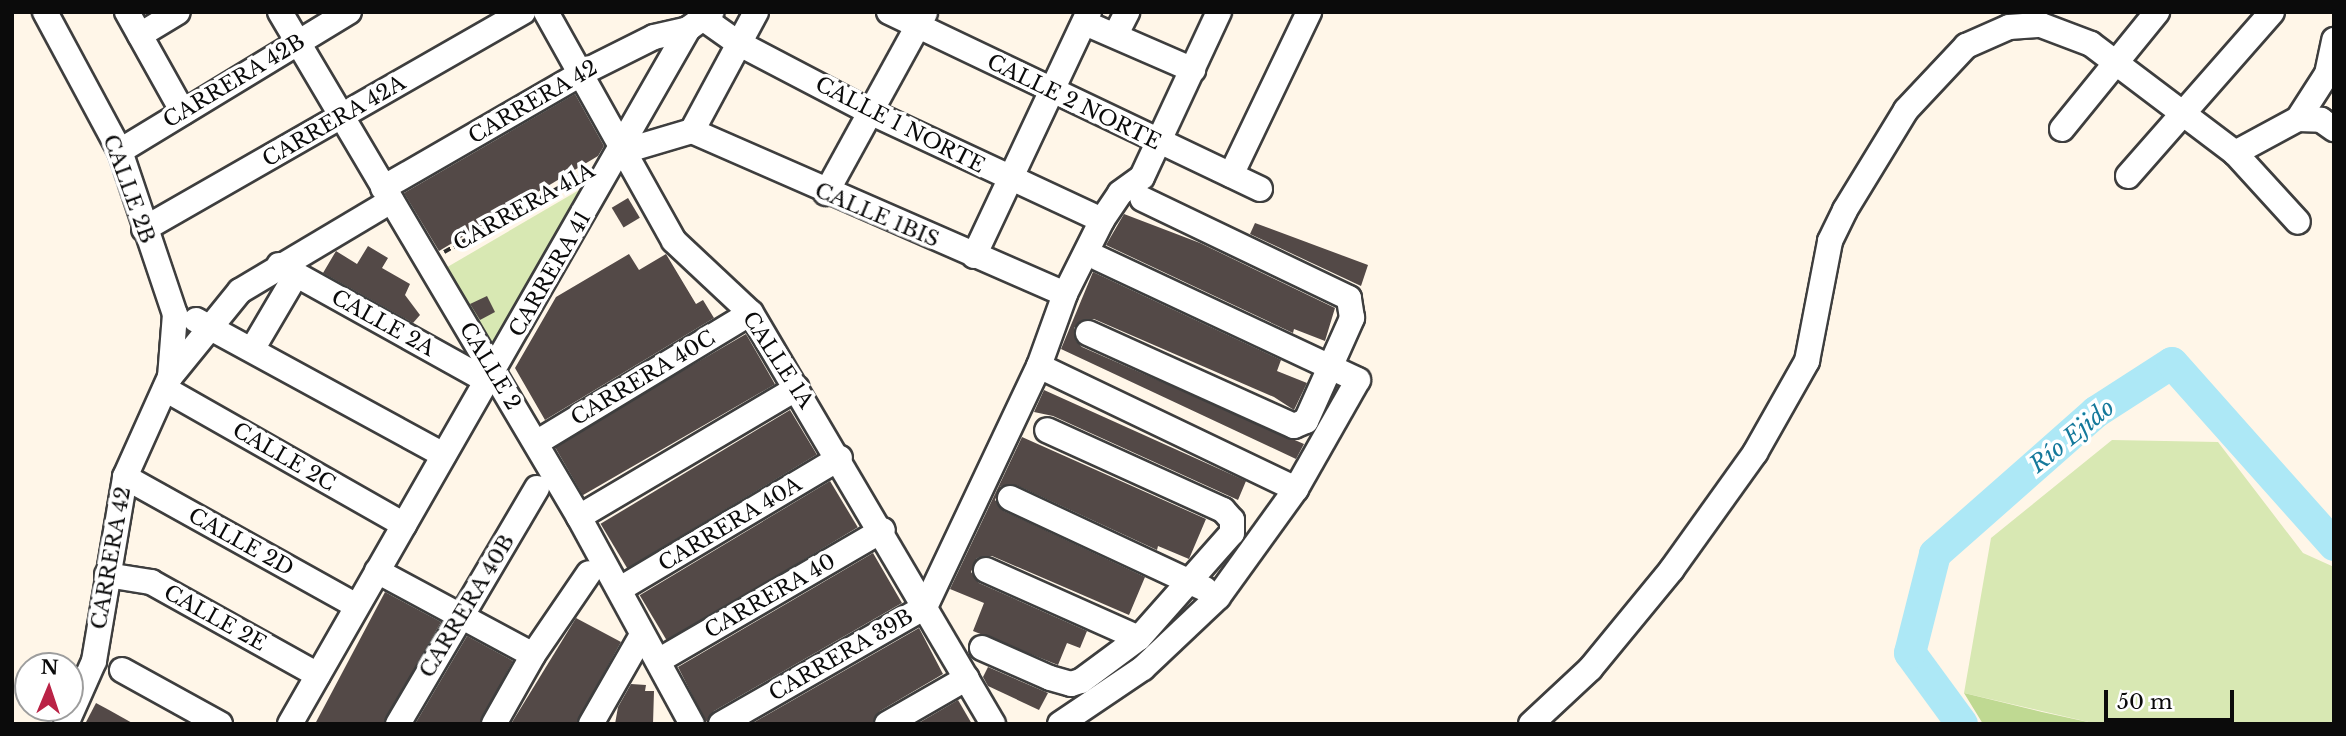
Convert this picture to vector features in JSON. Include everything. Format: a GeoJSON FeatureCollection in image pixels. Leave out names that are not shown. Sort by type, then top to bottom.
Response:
{"type":"FeatureCollection","features":[{"type":"Feature","properties":{"kind":"street","name":"CALLE 2B"},"geometry":{"type":"LineString","coordinates":[[45,12],[120,151],[144,229],[175,314],[167,383]]}},
{"type":"Feature","properties":{"kind":"street"},"geometry":{"type":"LineString","coordinates":[[127,12],[183,112]]}},
{"type":"Feature","properties":{"kind":"street"},"geometry":{"type":"LineString","coordinates":[[140,35],[178,12]]}},
{"type":"Feature","properties":{"kind":"street","name":"CALLE 2"},"geometry":{"type":"LineString","coordinates":[[280,12],[427,261],[490,377],[536,443],[579,517],[692,724]]}},
{"type":"Feature","properties":{"kind":"street","name":"CARRERA 42B"},"geometry":{"type":"LineString","coordinates":[[120,151],[349,12]]}},
{"type":"Feature","properties":{"kind":"street","name":"CARRERA 42A"},"geometry":{"type":"LineString","coordinates":[[144,229],[523,12]]}},
{"type":"Feature","properties":{"kind":"street","name":"CALLE 1A"},"geometry":{"type":"LineString","coordinates":[[546,12],[582,73],[621,152],[674,241],[751,313],[883,530],[993,724]]}},
{"type":"Feature","properties":{"kind":"street"},"geometry":{"type":"LineString","coordinates":[[621,152],[692,131],[756,12]]}},
{"type":"Feature","properties":{"kind":"street","name":"CALLE 2 NORTE"},"geometry":{"type":"LineString","coordinates":[[889,12],[921,19],[1053,92],[1260,189]]}},
{"type":"Feature","properties":{"kind":"street"},"geometry":{"type":"LineString","coordinates":[[925,607],[1040,366],[1065,294],[1102,220],[1120,193],[1142,177],[1219,12]]}},
{"type":"Feature","properties":{"kind":"street"},"geometry":{"type":"LineString","coordinates":[[1231,175],[1309,12]]}},
{"type":"Feature","properties":{"kind":"street"},"geometry":{"type":"LineString","coordinates":[[2062,129],[2157,12]]}},
{"type":"Feature","properties":{"kind":"street"},"geometry":{"type":"LineString","coordinates":[[2128,176],[2183,117],[2272,12]]}},
{"type":"Feature","properties":{"kind":"street"},"geometry":{"type":"LineString","coordinates":[[974,256],[1012,181],[1087,18],[1121,23],[1193,70]]}},
{"type":"Feature","properties":{"kind":"street"},"geometry":{"type":"LineString","coordinates":[[826,193],[921,19]]}},
{"type":"Feature","properties":{"kind":"street","name":"CARRERA 42"},"geometry":{"type":"LineString","coordinates":[[66,724],[94,661],[125,477],[167,383],[210,324],[240,291],[287,270],[387,195],[582,73],[654,37],[701,20]]}},
{"type":"Feature","properties":{"kind":"street","name":"CALLE 1 NORTE"},"geometry":{"type":"LineString","coordinates":[[701,20],[738,43],[870,112],[1012,181],[1102,220]]}},
{"type":"Feature","properties":{"kind":"street","name":"CARRERA 41"},"geometry":{"type":"LineString","coordinates":[[290,724],[444,455],[701,20]]}},
{"type":"Feature","properties":{"kind":"street"},"geometry":{"type":"LineString","coordinates":[[1531,724],[1590,669],[1672,569],[1755,453],[1807,360],[1830,241],[1844,210],[1906,110],[1932,78],[1966,46],[2009,27],[2041,25],[2091,44],[2119,62],[2183,117],[2235,153],[2298,222]]}},
{"type":"Feature","properties":{"kind":"street"},"geometry":{"type":"LineString","coordinates":[[2235,153],[2298,119],[2327,74],[2334,40]]}},
{"type":"Feature","properties":{"kind":"street"},"geometry":{"type":"LineString","coordinates":[[2298,119],[2321,120],[2334,128]]}},
{"type":"Feature","properties":{"kind":"street","name":"CALLE 1BIS"},"geometry":{"type":"LineString","coordinates":[[692,131],[826,193],[1065,294]]}},
{"type":"Feature","properties":{"kind":"street"},"geometry":{"type":"LineString","coordinates":[[1088,333],[1294,426],[1306,421],[1352,318],[1349,298],[1142,199]]}},
{"type":"Feature","properties":{"kind":"street"},"geometry":{"type":"LineString","coordinates":[[1060,724],[1143,668],[1218,597],[1291,496],[1358,380],[1098,258]]}},
{"type":"Feature","properties":{"kind":"street"},"geometry":{"type":"LineString","coordinates":[[253,348],[287,270]]}},
{"type":"Feature","properties":{"kind":"street","name":"CALLE 2A"},"geometry":{"type":"LineString","coordinates":[[287,270],[490,377]]}},
{"type":"Feature","properties":{"kind":"street","name":"CARRERA 40C"},"geometry":{"type":"LineString","coordinates":[[536,443],[751,313]]}},
{"type":"Feature","properties":{"kind":"street"},"geometry":{"type":"LineString","coordinates":[[175,314],[210,324],[444,455]]}},
{"type":"Feature","properties":{"kind":"street"},"geometry":{"type":"LineString","coordinates":[[1040,366],[1291,496]]}},
{"type":"Feature","properties":{"kind":"street","name":"CALLE 2C"},"geometry":{"type":"LineString","coordinates":[[167,383],[404,525]]}},
{"type":"Feature","properties":{"kind":"street"},"geometry":{"type":"LineString","coordinates":[[579,517],[797,388]]}},
{"type":"Feature","properties":{"kind":"street"},"geometry":{"type":"LineString","coordinates":[[982,648],[1071,684],[1088,677],[1139,638],[1192,582],[1231,533],[1230,516],[1047,430]]}},
{"type":"Feature","properties":{"kind":"street","name":"CARRERA 40A"},"geometry":{"type":"LineString","coordinates":[[620,589],[840,458]]}},
{"type":"Feature","properties":{"kind":"street","name":"CALLE 2D"},"geometry":{"type":"LineString","coordinates":[[125,477],[357,606]]}},
{"type":"Feature","properties":{"kind":"street","name":"CARRERA 40B"},"geometry":{"type":"LineString","coordinates":[[397,724],[537,488]]}},
{"type":"Feature","properties":{"kind":"street"},"geometry":{"type":"LineString","coordinates":[[1010,498],[1192,582],[1218,597]]}},
{"type":"Feature","properties":{"kind":"street","name":"CARRERA 40"},"geometry":{"type":"LineString","coordinates":[[658,661],[883,530]]}},
{"type":"Feature","properties":{"kind":"street"},"geometry":{"type":"LineString","coordinates":[[986,570],[1139,638]]}},
{"type":"Feature","properties":{"kind":"street"},"geometry":{"type":"LineString","coordinates":[[377,571],[533,655]]}},
{"type":"Feature","properties":{"kind":"street"},"geometry":{"type":"LineString","coordinates":[[494,724],[533,655],[589,573]]}},
{"type":"Feature","properties":{"kind":"street","name":"CALLE 2E"},"geometry":{"type":"LineString","coordinates":[[107,575],[150,582],[318,675]]}},
{"type":"Feature","properties":{"kind":"street","name":"CARRERA 39B"},"geometry":{"type":"LineString","coordinates":[[721,724],[925,607]]}},
{"type":"Feature","properties":{"kind":"street"},"geometry":{"type":"LineString","coordinates":[[591,724],[642,635]]}},
{"type":"Feature","properties":{"kind":"street"},"geometry":{"type":"LineString","coordinates":[[122,670],[184,715],[220,724]]}},
{"type":"Feature","properties":{"kind":"street"},"geometry":{"type":"LineString","coordinates":[[887,724],[967,678]]}},
{"type":"Feature","properties":{"kind":"path","name":"CARRERA 41A"},"geometry":{"type":"LineString","coordinates":[[427,261],[593,168]]}},
{"type":"Feature","properties":{"kind":"green space"},"geometry":{"type":"Polygon","coordinates":[[[586,186],[492,355],[444,269],[586,186]]]}},
{"type":"Feature","properties":{"kind":"green space"},"geometry":{"type":"Polygon","coordinates":[[[2112,440],[2218,442],[2303,553],[2334,567],[2334,724],[2097,724],[1964,693],[1991,538],[2112,440]]]}},
{"type":"Feature","properties":{"kind":"green space"},"geometry":{"type":"Polygon","coordinates":[[[1964,693],[2042,712],[2097,724],[1983,724],[1964,693]]]}},
{"type":"Feature","properties":{"kind":"building"},"geometry":{"type":"Polygon","coordinates":[[[575,94],[604,146],[598,156],[439,251],[404,193],[575,94]]]}},
{"type":"Feature","properties":{"kind":"building"},"geometry":{"type":"Polygon","coordinates":[[[628,198],[640,218],[624,228],[612,208],[628,198]]]}},
{"type":"Feature","properties":{"kind":"building"},"geometry":{"type":"Polygon","coordinates":[[[1124,214],[1200,243],[1335,308],[1325,341],[1294,329],[1293,333],[1106,245],[1124,214]]]}},
{"type":"Feature","properties":{"kind":"building"},"geometry":{"type":"Polygon","coordinates":[[[1255,223],[1368,265],[1361,286],[1250,234],[1255,223]]]}},
{"type":"Feature","properties":{"kind":"building"},"geometry":{"type":"Polygon","coordinates":[[[368,246],[388,258],[382,268],[410,284],[405,295],[420,315],[413,323],[323,273],[336,251],[357,264],[368,246]]]}},
{"type":"Feature","properties":{"kind":"building"},"geometry":{"type":"Polygon","coordinates":[[[629,254],[639,270],[666,254],[696,304],[703,300],[714,318],[545,420],[515,368],[556,297],[629,254]]]}},
{"type":"Feature","properties":{"kind":"building"},"geometry":{"type":"Polygon","coordinates":[[[1093,272],[1281,360],[1277,371],[1307,383],[1294,410],[1274,397],[1094,319],[1080,321],[1074,328],[1076,341],[1082,347],[1304,444],[1296,459],[1061,349],[1093,272]]]}},
{"type":"Feature","properties":{"kind":"building"},"geometry":{"type":"Polygon","coordinates":[[[487,296],[495,312],[480,320],[470,304],[487,296]]]}},
{"type":"Feature","properties":{"kind":"building"},"geometry":{"type":"Polygon","coordinates":[[[746,334],[775,384],[583,495],[554,445],[746,334]]]}},
{"type":"Feature","properties":{"kind":"building"},"geometry":{"type":"Polygon","coordinates":[[[1044,390],[1246,481],[1238,500],[1053,416],[1034,412],[1044,390]]]}},
{"type":"Feature","properties":{"kind":"building"},"geometry":{"type":"Polygon","coordinates":[[[790,410],[817,455],[627,568],[601,524],[790,410]]]}},
{"type":"Feature","properties":{"kind":"building"},"geometry":{"type":"Polygon","coordinates":[[[1022,437],[1206,519],[1189,559],[1158,546],[1157,550],[1016,485],[1001,486],[995,500],[1004,511],[1145,577],[1129,615],[992,556],[977,558],[971,572],[979,583],[1087,631],[1080,648],[1067,643],[1058,665],[973,631],[984,603],[950,589],[1022,437]]]}},
{"type":"Feature","properties":{"kind":"building"},"geometry":{"type":"Polygon","coordinates":[[[830,481],[858,527],[668,642],[640,595],[830,481]]]}},
{"type":"Feature","properties":{"kind":"building"},"geometry":{"type":"Polygon","coordinates":[[[873,553],[902,603],[714,711],[706,722],[678,667],[873,553]]]}},
{"type":"Feature","properties":{"kind":"building"},"geometry":{"type":"Polygon","coordinates":[[[385,592],[441,622],[383,724],[315,724],[385,592]]]}},
{"type":"Feature","properties":{"kind":"building"},"geometry":{"type":"Polygon","coordinates":[[[576,618],[621,642],[576,724],[511,724],[576,618]]]}},
{"type":"Feature","properties":{"kind":"building"},"geometry":{"type":"Polygon","coordinates":[[[919,628],[943,674],[880,711],[872,724],[751,724],[919,628]]]}},
{"type":"Feature","properties":{"kind":"building"},"geometry":{"type":"Polygon","coordinates":[[[467,636],[513,661],[479,724],[415,724],[467,636]]]}},
{"type":"Feature","properties":{"kind":"building"},"geometry":{"type":"Polygon","coordinates":[[[988,667],[1048,693],[1039,710],[988,686],[983,677],[988,667]]]}},
{"type":"Feature","properties":{"kind":"building"},"geometry":{"type":"Polygon","coordinates":[[[631,684],[646,685],[645,691],[654,691],[653,724],[615,724],[618,707],[631,684]]]}},
{"type":"Feature","properties":{"kind":"building"},"geometry":{"type":"Polygon","coordinates":[[[958,700],[972,724],[917,724],[958,700]]]}},
{"type":"Feature","properties":{"kind":"building"},"geometry":{"type":"Polygon","coordinates":[[[96,703],[109,710],[134,724],[85,724],[96,703]]]}},
{"type":"Feature","properties":{"kind":"waterway","name":"Río Ejido"},"geometry":{"type":"LineString","coordinates":[[1962,724],[1910,653],[1935,554],[2096,412],[2172,363],[2334,545]]}}]}
